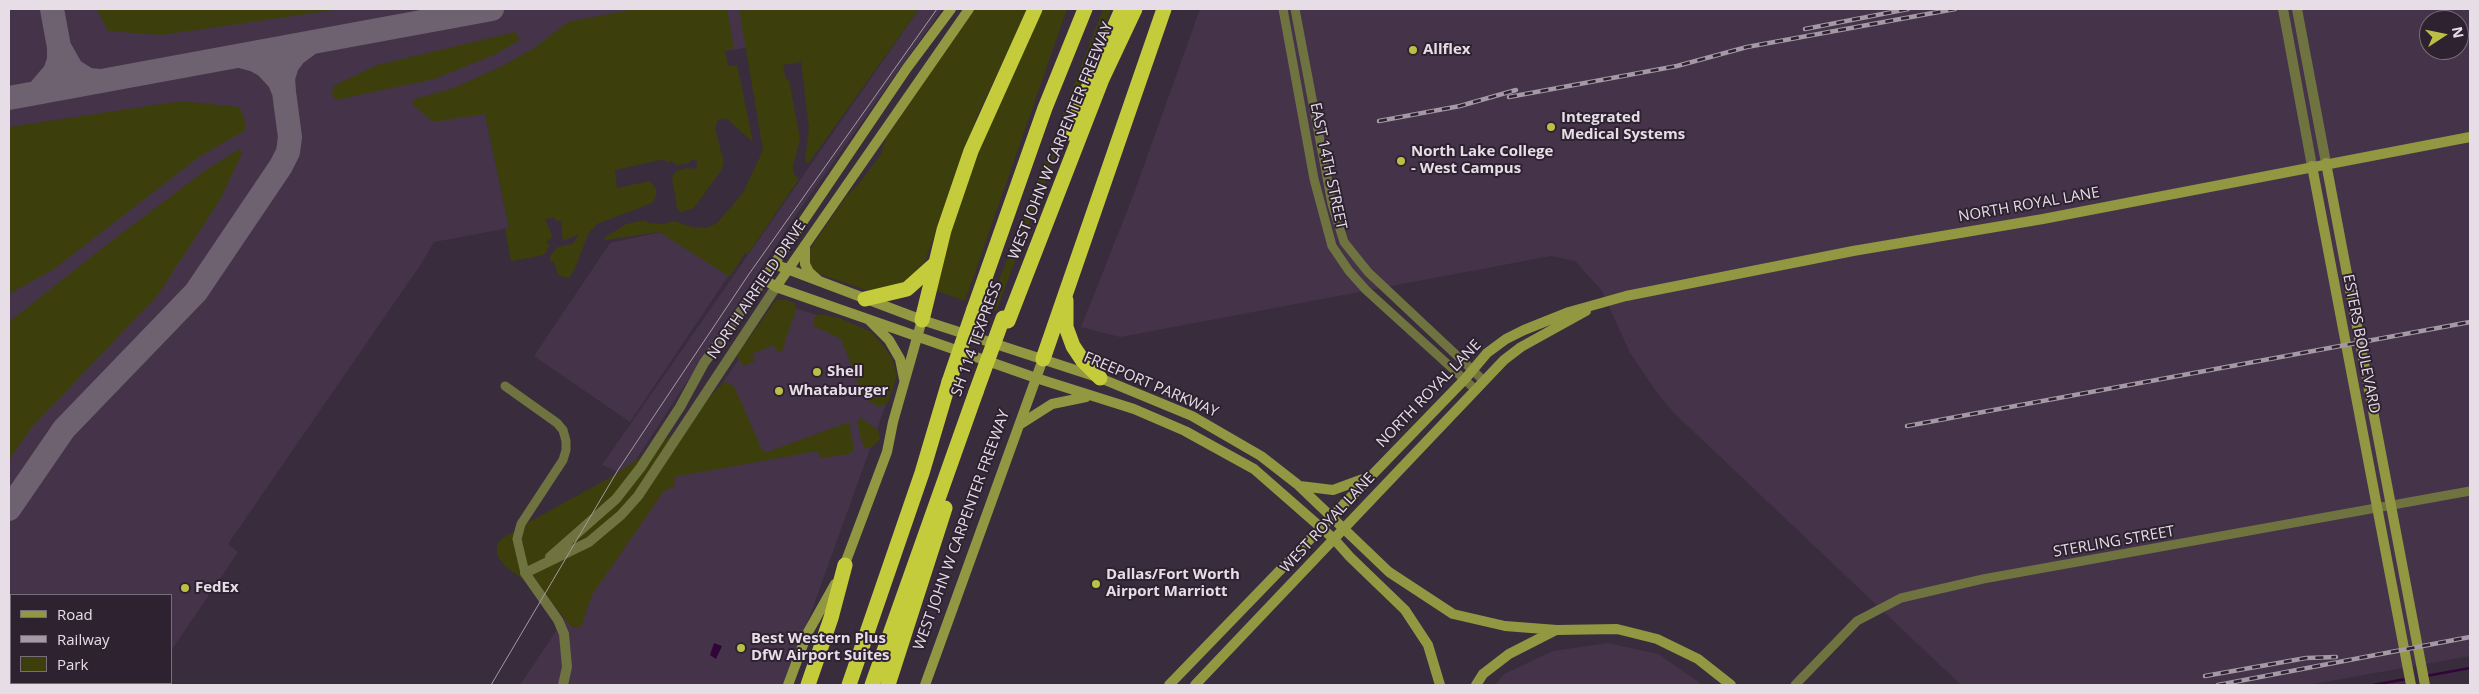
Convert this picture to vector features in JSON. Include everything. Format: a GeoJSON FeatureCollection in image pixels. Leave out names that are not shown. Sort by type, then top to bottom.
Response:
{"type":"FeatureCollection","features":[{"type":"Feature","properties":{"kind":"highway"},"geometry":{"type":"LineString","coordinates":[[922,320],[936,263],[971,151],[1035,9]]}},
{"type":"Feature","properties":{"kind":"highway","name":"WEST JOHN W CARPENTER FREEWAY"},"geometry":{"type":"LineString","coordinates":[[849,685],[922,473],[948,382],[1045,108],[1085,9]]}},
{"type":"Feature","properties":{"kind":"highway","name":"SH 114 TEXPRESS"},"geometry":{"type":"LineString","coordinates":[[1006,319],[1080,105],[1122,9]]}},
{"type":"Feature","properties":{"kind":"highway","name":"WEST JOHN W CARPENTER FREEWAY"},"geometry":{"type":"LineString","coordinates":[[888,685],[980,393],[1006,319],[1091,105],[1135,9]]}},
{"type":"Feature","properties":{"kind":"highway"},"geometry":{"type":"LineString","coordinates":[[1043,359],[1164,9]]}},
{"type":"Feature","properties":{"kind":"highway"},"geometry":{"type":"LineString","coordinates":[[865,299],[907,289],[936,263]]}},
{"type":"Feature","properties":{"kind":"highway"},"geometry":{"type":"LineString","coordinates":[[1066,288],[1066,327],[1073,346],[1083,361],[1100,378]]}},
{"type":"Feature","properties":{"kind":"highway","name":"SH 114 TEXPRESS"},"geometry":{"type":"LineString","coordinates":[[872,685],[980,393]]}},
{"type":"Feature","properties":{"kind":"highway"},"geometry":{"type":"LineString","coordinates":[[808,685],[831,618],[846,565]]}},
{"type":"Feature","properties":{"kind":"main road","name":"NORTH AIRFIELD DRIVE"},"geometry":{"type":"LineString","coordinates":[[764,279],[907,68],[951,9]]}},
{"type":"Feature","properties":{"kind":"main road","name":"NORTH AIRFIELD DRIVE"},"geometry":{"type":"LineString","coordinates":[[776,287],[969,9]]}},
{"type":"Feature","properties":{"kind":"main road","name":"NORTH ROYAL LANE"},"geometry":{"type":"LineString","coordinates":[[1332,517],[1466,380],[1487,353],[1506,339],[1569,312],[1626,296],[1843,253],[2043,219],[2470,136]]}},
{"type":"Feature","properties":{"kind":"main road","name":"ESTERS BOULEVARD"},"geometry":{"type":"LineString","coordinates":[[2326,163],[2425,685]]}},
{"type":"Feature","properties":{"kind":"main road","name":"ESTERS BOULEVARD"},"geometry":{"type":"LineString","coordinates":[[2312,166],[2411,685]]}},
{"type":"Feature","properties":{"kind":"main road"},"geometry":{"type":"LineString","coordinates":[[805,244],[805,264],[809,272],[823,284]]}},
{"type":"Feature","properties":{"kind":"main road","name":"FREEPORT PARKWAY"},"geometry":{"type":"LineString","coordinates":[[774,264],[786,271],[922,320],[1100,378],[1182,412],[1229,436],[1261,456],[1300,486],[1389,572],[1453,614],[1505,626],[1557,630],[1616,629],[1657,639],[1698,659],[1731,685]]}},
{"type":"Feature","properties":{"kind":"main road","name":"FREEPORT PARKWAY"},"geometry":{"type":"LineString","coordinates":[[764,279],[776,287],[1088,396],[1134,410],[1176,427],[1254,469],[1334,539],[1405,610],[1428,645],[1440,685]]}},
{"type":"Feature","properties":{"kind":"main road","name":"NORTH ROYAL LANE"},"geometry":{"type":"LineString","coordinates":[[1484,381],[1520,347],[1593,306]]}},
{"type":"Feature","properties":{"kind":"main road"},"geometry":{"type":"LineString","coordinates":[[866,318],[890,340],[900,359],[905,380]]}},
{"type":"Feature","properties":{"kind":"main road"},"geometry":{"type":"LineString","coordinates":[[788,685],[806,634],[846,565],[887,452],[922,320]]}},
{"type":"Feature","properties":{"kind":"main road","name":"WEST JOHN W CARPENTER FREEWAY"},"geometry":{"type":"LineString","coordinates":[[925,685],[1043,359]]}},
{"type":"Feature","properties":{"kind":"main road","name":"WEST ROYAL LANE"},"geometry":{"type":"LineString","coordinates":[[1194,685],[1344,530],[1484,381]]}},
{"type":"Feature","properties":{"kind":"main road"},"geometry":{"type":"LineString","coordinates":[[1019,425],[1052,404],[1088,396]]}},
{"type":"Feature","properties":{"kind":"main road"},"geometry":{"type":"LineString","coordinates":[[1176,427],[1182,412]]}},
{"type":"Feature","properties":{"kind":"main road"},"geometry":{"type":"LineString","coordinates":[[1300,486],[1333,490],[1352,485],[1371,476]]}},
{"type":"Feature","properties":{"kind":"main road","name":"WEST ROYAL LANE"},"geometry":{"type":"LineString","coordinates":[[1168,685],[1332,517]]}},
{"type":"Feature","properties":{"kind":"main road"},"geometry":{"type":"LineString","coordinates":[[1476,685],[1484,674],[1509,654],[1557,630]]}},
{"type":"Feature","properties":{"kind":"street","name":"EAST 14TH STREET"},"geometry":{"type":"LineString","coordinates":[[1283,9],[1314,179],[1332,246],[1349,271],[1366,290],[1476,390]]}},
{"type":"Feature","properties":{"kind":"street","name":"EAST 14TH STREET"},"geometry":{"type":"LineString","coordinates":[[1296,9],[1332,204],[1344,242],[1368,272],[1484,381]]}},
{"type":"Feature","properties":{"kind":"street"},"geometry":{"type":"LineString","coordinates":[[2284,14],[2298,13]]}},
{"type":"Feature","properties":{"kind":"street","name":"ESTERS BOULEVARD"},"geometry":{"type":"LineString","coordinates":[[2298,13],[2326,163]]}},
{"type":"Feature","properties":{"kind":"street","name":"ESTERS BOULEVARD"},"geometry":{"type":"LineString","coordinates":[[2284,14],[2312,166]]}},
{"type":"Feature","properties":{"kind":"street","name":"NORTH AIRFIELD DRIVE"},"geometry":{"type":"LineString","coordinates":[[546,561],[566,540],[616,499],[641,468],[680,407],[704,363],[764,279]]}},
{"type":"Feature","properties":{"kind":"street","name":"NORTH AIRFIELD DRIVE"},"geometry":{"type":"LineString","coordinates":[[525,573],[546,561],[589,542],[621,515],[638,496],[776,287]]}},
{"type":"Feature","properties":{"kind":"street"},"geometry":{"type":"LineString","coordinates":[[505,386],[557,423],[563,430],[566,442],[563,460],[521,524],[517,539],[525,573],[558,620],[564,634],[567,667],[563,685]]}},
{"type":"Feature","properties":{"kind":"street","name":"STERLING STREET"},"geometry":{"type":"LineString","coordinates":[[1795,685],[1857,621],[1901,598],[1983,579],[2470,491]]}},
{"type":"Feature","properties":{"kind":"shaded area"},"geometry":{"type":"Polygon","coordinates":[[[9,9],[883,9],[763,45],[480,90],[509,228],[434,242],[421,264],[228,544],[238,552],[172,650],[172,594],[10,594],[10,684],[90,684],[9,685],[9,9]]]}},
{"type":"Feature","properties":{"kind":"shaded area"},"geometry":{"type":"Polygon","coordinates":[[[919,9],[942,9],[796,215],[626,475],[602,465],[919,9]]]}},
{"type":"Feature","properties":{"kind":"shaded area"},"geometry":{"type":"Polygon","coordinates":[[[1200,9],[2470,9],[2470,656],[2308,685],[1961,685],[1675,414],[1658,394],[1630,353],[1602,291],[1575,261],[1551,256],[1120,337],[1081,327],[1133,196],[1200,9]]]}},
{"type":"Feature","properties":{"kind":"shaded area"},"geometry":{"type":"Polygon","coordinates":[[[665,231],[729,275],[630,422],[534,356],[610,243],[665,231]]]}},
{"type":"Feature","properties":{"kind":"shaded area"},"geometry":{"type":"Polygon","coordinates":[[[777,302],[865,331],[890,393],[785,685],[520,685],[777,302]]]}},
{"type":"Feature","properties":{"kind":"shaded area"},"geometry":{"type":"Polygon","coordinates":[[[714,643],[722,646],[716,659],[710,655],[714,643]]]}},
{"type":"Feature","properties":{"kind":"shaded area"},"geometry":{"type":"Polygon","coordinates":[[[1608,643],[1658,654],[1703,685],[1495,685],[1504,674],[1553,651],[1608,643]]]}},
{"type":"Feature","properties":{"kind":"shaded area"},"geometry":{"type":"Polygon","coordinates":[[[104,684],[148,684],[148,685],[104,684]]]}},
{"type":"Feature","properties":{"kind":"green space"},"geometry":{"type":"Polygon","coordinates":[[[97,9],[341,9],[162,35],[108,31],[97,9]]]}},
{"type":"Feature","properties":{"kind":"green space"},"geometry":{"type":"Polygon","coordinates":[[[634,9],[727,9],[734,48],[725,50],[728,66],[737,65],[753,142],[726,118],[718,120],[715,128],[724,163],[720,172],[694,208],[681,212],[677,208],[672,177],[676,171],[688,168],[695,169],[697,161],[693,159],[687,164],[676,165],[672,161],[666,163],[665,159],[615,170],[617,188],[650,181],[656,189],[656,196],[652,203],[597,224],[588,234],[575,268],[569,278],[558,275],[554,261],[550,261],[551,254],[558,247],[573,244],[579,234],[563,241],[561,221],[555,220],[554,217],[545,219],[552,235],[550,240],[547,239],[547,244],[550,244],[544,255],[511,261],[505,229],[509,228],[485,114],[433,122],[411,103],[415,99],[454,88],[504,65],[534,48],[568,22],[634,9]]]}},
{"type":"Feature","properties":{"kind":"green space"},"geometry":{"type":"Polygon","coordinates":[[[739,9],[919,9],[808,164],[805,160],[809,128],[801,62],[783,65],[786,80],[789,80],[800,139],[793,166],[794,174],[799,179],[748,254],[745,253],[730,277],[659,232],[605,240],[604,238],[626,224],[645,220],[649,223],[663,224],[674,221],[692,227],[707,228],[717,223],[743,193],[763,150],[739,9]]]}},
{"type":"Feature","properties":{"kind":"green space"},"geometry":{"type":"Polygon","coordinates":[[[973,9],[1028,9],[978,114],[924,264],[905,282],[883,289],[866,290],[817,273],[811,267],[807,254],[845,198],[862,180],[881,154],[886,138],[973,9]]]}},
{"type":"Feature","properties":{"kind":"green space"},"geometry":{"type":"Polygon","coordinates":[[[1039,9],[1067,9],[965,301],[934,290],[950,227],[973,161],[1039,9]]]}},
{"type":"Feature","properties":{"kind":"green space"},"geometry":{"type":"Polygon","coordinates":[[[1103,9],[1111,9],[996,311],[988,309],[1103,9]]]}},
{"type":"Feature","properties":{"kind":"green space"},"geometry":{"type":"Polygon","coordinates":[[[515,32],[520,40],[494,55],[434,79],[336,100],[332,94],[333,86],[377,65],[515,32]]]}},
{"type":"Feature","properties":{"kind":"green space"},"geometry":{"type":"Polygon","coordinates":[[[181,101],[239,107],[244,117],[246,130],[199,157],[54,269],[9,294],[9,127],[181,101]]]}},
{"type":"Feature","properties":{"kind":"green space"},"geometry":{"type":"Polygon","coordinates":[[[238,150],[243,151],[221,198],[158,295],[32,427],[9,460],[9,322],[207,169],[238,150]]]}},
{"type":"Feature","properties":{"kind":"green space"},"geometry":{"type":"Polygon","coordinates":[[[776,300],[786,300],[795,303],[796,311],[785,340],[784,349],[778,353],[774,345],[752,354],[755,361],[743,366],[737,357],[739,352],[776,300]]]}},
{"type":"Feature","properties":{"kind":"green space"},"geometry":{"type":"Polygon","coordinates":[[[821,314],[839,318],[871,332],[881,343],[892,358],[897,375],[888,403],[879,407],[864,398],[841,339],[814,326],[814,317],[821,314]]]}},
{"type":"Feature","properties":{"kind":"green space"},"geometry":{"type":"Polygon","coordinates":[[[724,382],[733,385],[762,450],[767,452],[849,422],[854,450],[849,454],[820,458],[818,451],[674,477],[675,486],[664,491],[592,595],[581,627],[572,628],[550,600],[505,566],[497,555],[497,545],[500,540],[611,477],[660,444],[682,426],[724,382]]]}},
{"type":"Feature","properties":{"kind":"green space"},"geometry":{"type":"Polygon","coordinates":[[[861,418],[878,430],[880,439],[871,448],[865,448],[861,439],[857,421],[861,418]]]}},
{"type":"Feature","properties":{"kind":"waterway"},"geometry":{"type":"LineString","coordinates":[[2426,676],[2470,668]]}},
{"type":"Feature","properties":{"kind":"waterway"},"geometry":{"type":"LineString","coordinates":[[2373,685],[2406,679]]}},
{"type":"Feature","properties":{"kind":"taxiway"},"geometry":{"type":"LineString","coordinates":[[52,9],[59,47]]}},
{"type":"Feature","properties":{"kind":"taxiway"},"geometry":{"type":"LineString","coordinates":[[9,98],[492,9]]}},
{"type":"Feature","properties":{"kind":"taxiway"},"geometry":{"type":"LineString","coordinates":[[240,56],[255,60],[266,66],[279,80],[284,92],[283,78],[287,65],[295,54],[310,43]]}},
{"type":"Feature","properties":{"kind":"taxiway"},"geometry":{"type":"LineString","coordinates":[[38,92],[55,72],[59,60],[59,47],[72,70],[88,80],[100,81]]}},
{"type":"Feature","properties":{"kind":"taxiway"},"geometry":{"type":"LineString","coordinates":[[9,509],[64,429],[196,292],[281,166],[288,152],[290,137],[284,92]]}},
{"type":"Feature","properties":{"kind":"tram line"},"geometry":{"type":"LineString","coordinates":[[491,685],[618,470],[749,274],[937,9]]}},
{"type":"Feature","properties":{"kind":"railway"},"geometry":{"type":"LineString","coordinates":[[1805,29],[1908,9]]}},
{"type":"Feature","properties":{"kind":"railway"},"geometry":{"type":"LineString","coordinates":[[1509,97],[1677,66],[1747,47],[1955,9]]}},
{"type":"Feature","properties":{"kind":"railway"},"geometry":{"type":"LineString","coordinates":[[1379,121],[1460,106],[1516,90]]}},
{"type":"Feature","properties":{"kind":"railway"},"geometry":{"type":"LineString","coordinates":[[1907,426],[2470,322]]}},
{"type":"Feature","properties":{"kind":"railway"},"geometry":{"type":"LineString","coordinates":[[2218,685],[2470,637]]}},
{"type":"Feature","properties":{"kind":"railway"},"geometry":{"type":"LineString","coordinates":[[2205,676],[2306,658],[2336,657]]}},
{"type":"Feature","properties":{"kind":"place","name":"Allflex"},"geometry":{"type":"Point","coordinates":[1413,50]}},
{"type":"Feature","properties":{"kind":"place","name":"Integrated Medical Systems"},"geometry":{"type":"Point","coordinates":[1551,127]}},
{"type":"Feature","properties":{"kind":"place","name":"North Lake College - West Campus"},"geometry":{"type":"Point","coordinates":[1401,161]}},
{"type":"Feature","properties":{"kind":"place","name":"Shell"},"geometry":{"type":"Point","coordinates":[817,372]}},
{"type":"Feature","properties":{"kind":"place","name":"Whataburger"},"geometry":{"type":"Point","coordinates":[779,391]}},
{"type":"Feature","properties":{"kind":"place","name":"Dallas/Fort Worth Airport Marriott"},"geometry":{"type":"Point","coordinates":[1096,584]}},
{"type":"Feature","properties":{"kind":"place","name":"FedEx"},"geometry":{"type":"Point","coordinates":[185,588]}},
{"type":"Feature","properties":{"kind":"place","name":"Best Western Plus DfW Airport Suites"},"geometry":{"type":"Point","coordinates":[741,648]}}]}
